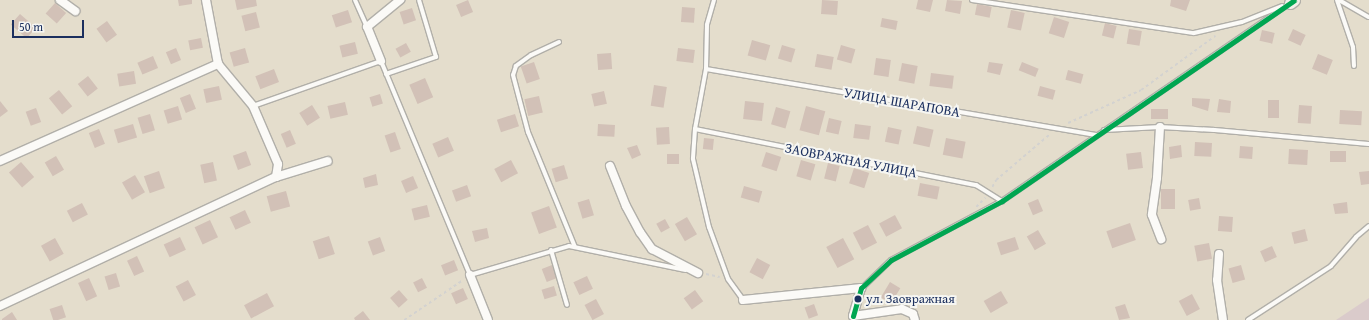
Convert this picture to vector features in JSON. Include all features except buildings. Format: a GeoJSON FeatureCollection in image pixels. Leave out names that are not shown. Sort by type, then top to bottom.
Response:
{"type":"FeatureCollection","features":[{"type":"Feature","properties":{"kind":"street"},"geometry":{"type":"LineString","coordinates":[[60,0],[75,11]]}},
{"type":"Feature","properties":{"kind":"street"},"geometry":{"type":"LineString","coordinates":[[206,0],[218,64],[253,106],[278,164],[276,177]]}},
{"type":"Feature","properties":{"kind":"street"},"geometry":{"type":"LineString","coordinates":[[381,61],[367,28],[400,0]]}},
{"type":"Feature","properties":{"kind":"street"},"geometry":{"type":"LineString","coordinates":[[0,160],[218,64]]}},
{"type":"Feature","properties":{"kind":"street"},"geometry":{"type":"LineString","coordinates":[[1160,127],[1157,178],[1152,215],[1162,239]]}},
{"type":"Feature","properties":{"kind":"street"},"geometry":{"type":"LineString","coordinates":[[0,306],[276,177],[328,161]]}},
{"type":"Feature","properties":{"kind":"street"},"geometry":{"type":"LineString","coordinates":[[610,166],[626,206],[652,249],[698,272]]}},
{"type":"Feature","properties":{"kind":"street"},"geometry":{"type":"LineString","coordinates":[[1219,254],[1217,280],[1223,320]]}},
{"type":"Feature","properties":{"kind":"street"},"geometry":{"type":"LineString","coordinates":[[470,276],[488,320]]}},
{"type":"Feature","properties":{"kind":"street"},"geometry":{"type":"LineString","coordinates":[[743,300],[861,288],[852,318],[902,309],[913,314],[915,320]]}},
{"type":"Feature","properties":{"kind":"lane"},"geometry":{"type":"LineString","coordinates":[[355,0],[367,28]]}},
{"type":"Feature","properties":{"kind":"lane"},"geometry":{"type":"LineString","coordinates":[[386,74],[436,57],[419,0]]}},
{"type":"Feature","properties":{"kind":"lane"},"geometry":{"type":"LineString","coordinates":[[714,0],[707,25],[706,69],[696,129],[693,159],[709,227],[728,279],[743,300]]}},
{"type":"Feature","properties":{"kind":"lane"},"geometry":{"type":"LineString","coordinates":[[972,0],[1194,33],[1230,25],[1292,2]]}},
{"type":"Feature","properties":{"kind":"lane"},"geometry":{"type":"LineString","coordinates":[[1338,0],[1369,18]]}},
{"type":"Feature","properties":{"kind":"lane"},"geometry":{"type":"LineString","coordinates":[[1338,0],[1353,47],[1354,66]]}},
{"type":"Feature","properties":{"kind":"lane"},"geometry":{"type":"LineString","coordinates":[[861,288],[891,260],[1002,201],[1063,162],[1104,130],[1292,2]]}},
{"type":"Feature","properties":{"kind":"lane"},"geometry":{"type":"LineString","coordinates":[[560,42],[526,58],[516,66],[513,75],[530,138],[575,247]]}},
{"type":"Feature","properties":{"kind":"lane"},"geometry":{"type":"LineString","coordinates":[[253,106],[381,61],[470,276],[551,250],[569,246],[698,272]]}},
{"type":"Feature","properties":{"kind":"lane","name":"УЛИЦА ШАРАПОВА"},"geometry":{"type":"LineString","coordinates":[[706,69],[1097,135]]}},
{"type":"Feature","properties":{"kind":"lane"},"geometry":{"type":"LineString","coordinates":[[1104,130],[1160,127],[1326,138],[1369,144]]}},
{"type":"Feature","properties":{"kind":"lane","name":"ЗАОВРАЖНАЯ УЛИЦА"},"geometry":{"type":"LineString","coordinates":[[696,129],[976,186],[1002,201]]}},
{"type":"Feature","properties":{"kind":"lane"},"geometry":{"type":"LineString","coordinates":[[1248,320],[1331,266],[1356,237],[1369,226]]}},
{"type":"Feature","properties":{"kind":"lane"},"geometry":{"type":"LineString","coordinates":[[551,250],[567,305]]}},
{"type":"Feature","properties":{"kind":"path"},"geometry":{"type":"LineString","coordinates":[[969,210],[988,193],[996,180],[1058,128],[1141,90],[1230,25]]}},
{"type":"Feature","properties":{"kind":"path"},"geometry":{"type":"LineString","coordinates":[[698,272],[728,279]]}},
{"type":"Feature","properties":{"kind":"path"},"geometry":{"type":"LineString","coordinates":[[404,320],[470,276]]}},
{"type":"Feature","properties":{"kind":"shaded area"},"geometry":{"type":"Polygon","coordinates":[[[1369,298],[1369,320],[1336,320],[1369,298]]]}},
{"type":"Feature","properties":{"kind":"transit line"},"geometry":{"type":"LineString","coordinates":[[853,316],[861,288],[891,260],[1002,201],[1294,0]]}},
{"type":"Feature","properties":{"kind":"place","name":"ул. Заовражная"},"geometry":{"type":"Point","coordinates":[858,299]}}]}
